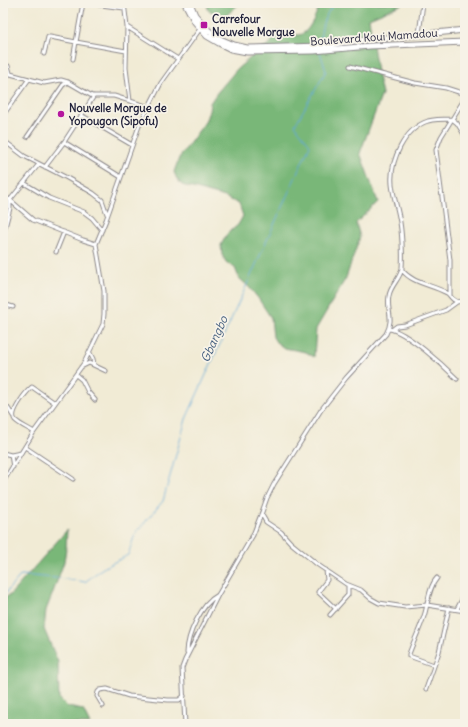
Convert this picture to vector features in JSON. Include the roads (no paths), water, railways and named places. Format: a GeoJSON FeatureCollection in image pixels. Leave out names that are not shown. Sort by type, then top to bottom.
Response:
{"type":"FeatureCollection","features":[{"type":"Feature","properties":{"kind":"main road","name":"Boulevard Koui Mamadou"},"geometry":{"type":"LineString","coordinates":[[185,3],[189,13],[200,28],[219,43],[231,49],[259,53],[313,49]]}},
{"type":"Feature","properties":{"kind":"main road","name":"Boulevard Koui Mamadou"},"geometry":{"type":"LineString","coordinates":[[190,3],[195,15],[208,30],[220,39],[234,45],[257,48],[323,49],[465,42]]}},
{"type":"Feature","properties":{"kind":"main road","name":"Boulevard Koui Mamadou"},"geometry":{"type":"LineString","coordinates":[[323,49],[346,42],[465,28]]}},
{"type":"Feature","properties":{"kind":"street"},"geometry":{"type":"LineString","coordinates":[[73,59],[83,3]]}},
{"type":"Feature","properties":{"kind":"street"},"geometry":{"type":"LineString","coordinates":[[86,3],[124,8]]}},
{"type":"Feature","properties":{"kind":"street"},"geometry":{"type":"LineString","coordinates":[[124,3],[127,27],[126,68],[130,102]]}},
{"type":"Feature","properties":{"kind":"street"},"geometry":{"type":"LineString","coordinates":[[419,34],[423,3]]}},
{"type":"Feature","properties":{"kind":"street"},"geometry":{"type":"LineString","coordinates":[[127,27],[178,59]]}},
{"type":"Feature","properties":{"kind":"street"},"geometry":{"type":"LineString","coordinates":[[3,482],[34,432],[76,375],[90,353],[103,324],[104,291],[96,244],[139,126],[161,83],[200,28]]}},
{"type":"Feature","properties":{"kind":"street"},"geometry":{"type":"LineString","coordinates":[[44,54],[48,37],[126,51]]}},
{"type":"Feature","properties":{"kind":"street"},"geometry":{"type":"LineString","coordinates":[[3,63],[8,66],[10,73]]}},
{"type":"Feature","properties":{"kind":"street"},"geometry":{"type":"LineString","coordinates":[[350,66],[415,83],[446,88],[465,94]]}},
{"type":"Feature","properties":{"kind":"street"},"geometry":{"type":"LineString","coordinates":[[3,72],[44,83],[61,80],[68,82],[94,96],[114,96],[149,107]]}},
{"type":"Feature","properties":{"kind":"street"},"geometry":{"type":"LineString","coordinates":[[3,116],[29,79]]}},
{"type":"Feature","properties":{"kind":"street"},"geometry":{"type":"LineString","coordinates":[[27,137],[63,85],[68,82]]}},
{"type":"Feature","properties":{"kind":"street"},"geometry":{"type":"LineString","coordinates":[[45,167],[64,142],[94,96]]}},
{"type":"Feature","properties":{"kind":"street"},"geometry":{"type":"LineString","coordinates":[[450,296],[450,255],[436,150],[441,137],[465,98]]}},
{"type":"Feature","properties":{"kind":"street"},"geometry":{"type":"LineString","coordinates":[[81,115],[132,145]]}},
{"type":"Feature","properties":{"kind":"street"},"geometry":{"type":"LineString","coordinates":[[391,329],[388,296],[402,270],[401,232],[392,184],[393,170],[400,146],[421,124],[429,121],[452,119],[457,123],[465,136]]}},
{"type":"Feature","properties":{"kind":"street"},"geometry":{"type":"LineString","coordinates":[[3,140],[24,156],[68,178],[93,193],[102,200],[107,214]]}},
{"type":"Feature","properties":{"kind":"street"},"geometry":{"type":"LineString","coordinates":[[64,142],[121,177]]}},
{"type":"Feature","properties":{"kind":"street"},"geometry":{"type":"LineString","coordinates":[[3,235],[10,208],[10,200],[39,164]]}},
{"type":"Feature","properties":{"kind":"street"},"geometry":{"type":"LineString","coordinates":[[24,183],[49,198],[84,212],[92,218],[102,230]]}},
{"type":"Feature","properties":{"kind":"street"},"geometry":{"type":"LineString","coordinates":[[3,196],[10,200],[33,220],[96,244]]}},
{"type":"Feature","properties":{"kind":"street"},"geometry":{"type":"LineString","coordinates":[[56,252],[64,232]]}},
{"type":"Feature","properties":{"kind":"street"},"geometry":{"type":"LineString","coordinates":[[402,270],[406,276],[442,291],[458,302]]}},
{"type":"Feature","properties":{"kind":"street"},"geometry":{"type":"LineString","coordinates":[[185,724],[182,668],[187,655],[212,610],[218,596],[253,535],[262,515],[270,490],[316,417],[346,378],[391,329],[446,310],[465,299]]}},
{"type":"Feature","properties":{"kind":"street"},"geometry":{"type":"LineString","coordinates":[[3,304],[13,307]]}},
{"type":"Feature","properties":{"kind":"street"},"geometry":{"type":"LineString","coordinates":[[391,329],[433,357],[457,379]]}},
{"type":"Feature","properties":{"kind":"street"},"geometry":{"type":"LineString","coordinates":[[90,353],[94,365]]}},
{"type":"Feature","properties":{"kind":"street"},"geometry":{"type":"LineString","coordinates":[[81,367],[89,363],[106,371]]}},
{"type":"Feature","properties":{"kind":"street"},"geometry":{"type":"LineString","coordinates":[[76,375],[82,380],[88,392],[95,400]]}},
{"type":"Feature","properties":{"kind":"street"},"geometry":{"type":"LineString","coordinates":[[13,416],[13,412],[32,387],[55,403]]}},
{"type":"Feature","properties":{"kind":"street"},"geometry":{"type":"LineString","coordinates":[[3,411],[8,408],[14,419],[34,432]]}},
{"type":"Feature","properties":{"kind":"street"},"geometry":{"type":"LineString","coordinates":[[25,447],[73,479]]}},
{"type":"Feature","properties":{"kind":"street"},"geometry":{"type":"LineString","coordinates":[[3,453],[10,455],[21,453]]}},
{"type":"Feature","properties":{"kind":"street"},"geometry":{"type":"LineString","coordinates":[[10,455],[13,467]]}},
{"type":"Feature","properties":{"kind":"street"},"geometry":{"type":"LineString","coordinates":[[262,515],[266,522],[281,532],[291,543],[326,570],[348,585],[357,588],[370,598],[384,604],[405,607],[427,605],[465,611]]}},
{"type":"Feature","properties":{"kind":"street"},"geometry":{"type":"LineString","coordinates":[[259,522],[264,518]]}},
{"type":"Feature","properties":{"kind":"street"},"geometry":{"type":"LineString","coordinates":[[326,570],[327,580],[318,592],[336,609]]}},
{"type":"Feature","properties":{"kind":"street"},"geometry":{"type":"LineString","coordinates":[[434,665],[413,658],[409,656],[409,654],[430,596],[431,585],[436,578]]}},
{"type":"Feature","properties":{"kind":"street"},"geometry":{"type":"LineString","coordinates":[[330,616],[349,594],[348,585]]}},
{"type":"Feature","properties":{"kind":"street"},"geometry":{"type":"LineString","coordinates":[[457,609],[465,594]]}},
{"type":"Feature","properties":{"kind":"street"},"geometry":{"type":"LineString","coordinates":[[187,655],[189,638],[195,624],[206,606],[213,598],[218,596]]}},
{"type":"Feature","properties":{"kind":"street"},"geometry":{"type":"LineString","coordinates":[[426,689],[439,652],[450,608]]}},
{"type":"Feature","properties":{"kind":"street"},"geometry":{"type":"LineString","coordinates":[[103,706],[97,696],[100,690],[107,688],[129,696],[180,700],[184,696]]}},
{"type":"Feature","properties":{"kind":"street"},"geometry":{"type":"LineString","coordinates":[[152,723],[160,724]]}},
{"type":"Feature","properties":{"kind":"waterway","name":"Gbangbo"},"geometry":{"type":"LineString","coordinates":[[320,45],[323,22],[335,3]]}},
{"type":"Feature","properties":{"kind":"waterway","name":"Gbangbo"},"geometry":{"type":"LineString","coordinates":[[3,596],[21,575],[85,582],[103,568],[128,555],[135,534],[163,501],[186,419],[310,145],[295,125],[326,71],[320,52]]}},
{"type":"Feature","properties":{"kind":"place","name":"Carrefour Nouvelle Morgue"},"geometry":{"type":"Point","coordinates":[204,25]}},
{"type":"Feature","properties":{"kind":"place","name":"Nouvelle Morgue de Yopougon (Sipofu)"},"geometry":{"type":"Point","coordinates":[61,114]}}]}
